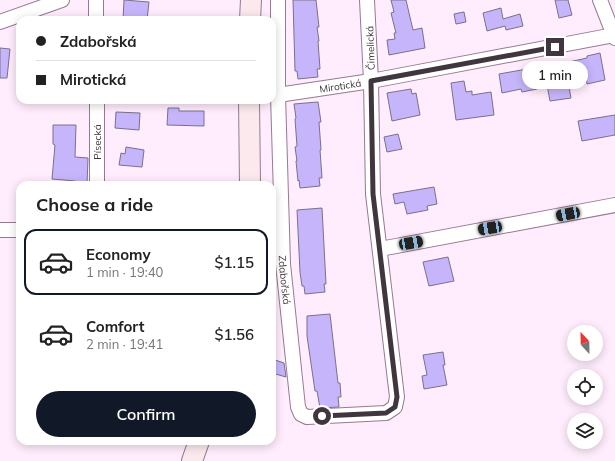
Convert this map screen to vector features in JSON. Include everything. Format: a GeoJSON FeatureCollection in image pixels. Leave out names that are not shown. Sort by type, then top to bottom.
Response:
{"type":"FeatureCollection","features":[{"type":"Feature","properties":{"kind":"street"},"geometry":{"type":"LineString","coordinates":[[17,16],[62,0]]}},
{"type":"Feature","properties":{"kind":"street"},"geometry":{"type":"LineString","coordinates":[[96,0],[96,16]]}},
{"type":"Feature","properties":{"kind":"street"},"geometry":{"type":"LineString","coordinates":[[250,16],[251,0]]}},
{"type":"Feature","properties":{"kind":"street","name":"Zdabořská"},"geometry":{"type":"LineString","coordinates":[[278,0],[278,95],[283,264],[298,407],[302,414],[307,417],[386,413],[395,407]]}},
{"type":"Feature","properties":{"kind":"street","name":"Čimelická"},"geometry":{"type":"LineString","coordinates":[[368,0],[373,194],[397,397],[395,407]]}},
{"type":"Feature","properties":{"kind":"street"},"geometry":{"type":"LineString","coordinates":[[600,0],[614,37]]}},
{"type":"Feature","properties":{"kind":"street"},"geometry":{"type":"LineString","coordinates":[[0,22],[16,16]]}},
{"type":"Feature","properties":{"kind":"street","name":"Mirotická"},"geometry":{"type":"LineString","coordinates":[[278,95],[371,81],[614,37]]}},
{"type":"Feature","properties":{"kind":"street","name":"Písecká"},"geometry":{"type":"LineString","coordinates":[[97,104],[97,181]]}},
{"type":"Feature","properties":{"kind":"street"},"geometry":{"type":"LineString","coordinates":[[249,104],[250,181]]}},
{"type":"Feature","properties":{"kind":"street"},"geometry":{"type":"LineString","coordinates":[[380,249],[615,205]]}},
{"type":"Feature","properties":{"kind":"street"},"geometry":{"type":"LineString","coordinates":[[0,230],[16,230]]}},
{"type":"Feature","properties":{"kind":"street"},"geometry":{"type":"LineString","coordinates":[[192,461],[197,445]]}},
{"type":"Feature","properties":{"kind":"building"},"geometry":{"type":"Polygon","coordinates":[[[124,0],[149,2],[147,16],[123,16],[124,0]]]}},
{"type":"Feature","properties":{"kind":"building"},"geometry":{"type":"Polygon","coordinates":[[[293,0],[316,0],[319,27],[317,27],[320,69],[317,69],[318,77],[298,79],[297,71],[295,71],[293,0]]]}},
{"type":"Feature","properties":{"kind":"building"},"geometry":{"type":"Polygon","coordinates":[[[391,0],[406,0],[413,30],[422,28],[425,48],[389,55],[387,40],[395,39],[394,33],[396,33],[391,13],[394,12],[391,0]]]}},
{"type":"Feature","properties":{"kind":"building"},"geometry":{"type":"Polygon","coordinates":[[[555,0],[568,0],[572,15],[559,18],[555,0]]]}},
{"type":"Feature","properties":{"kind":"building"},"geometry":{"type":"Polygon","coordinates":[[[501,8],[503,19],[520,14],[523,26],[506,30],[505,26],[487,31],[483,13],[501,8]]]}},
{"type":"Feature","properties":{"kind":"building"},"geometry":{"type":"Polygon","coordinates":[[[464,12],[466,22],[456,24],[454,14],[464,12]]]}},
{"type":"Feature","properties":{"kind":"building"},"geometry":{"type":"Polygon","coordinates":[[[0,48],[10,49],[7,78],[0,78],[0,48]]]}},
{"type":"Feature","properties":{"kind":"building"},"geometry":{"type":"Polygon","coordinates":[[[600,53],[605,80],[587,84],[586,76],[572,79],[569,62],[600,53]]]}},
{"type":"Feature","properties":{"kind":"building"},"geometry":{"type":"Polygon","coordinates":[[[533,68],[537,89],[522,92],[521,89],[502,93],[499,74],[533,68]]]}},
{"type":"Feature","properties":{"kind":"building"},"geometry":{"type":"Polygon","coordinates":[[[464,81],[466,92],[472,91],[472,95],[491,92],[494,115],[456,120],[451,83],[464,81]]]}},
{"type":"Feature","properties":{"kind":"building"},"geometry":{"type":"Polygon","coordinates":[[[568,81],[571,98],[550,101],[547,85],[568,81]]]}},
{"type":"Feature","properties":{"kind":"building"},"geometry":{"type":"Polygon","coordinates":[[[411,89],[412,94],[416,93],[420,115],[392,121],[387,93],[411,89]]]}},
{"type":"Feature","properties":{"kind":"building"},"geometry":{"type":"Polygon","coordinates":[[[318,102],[321,122],[319,122],[322,178],[319,178],[320,186],[300,188],[295,147],[297,146],[294,104],[318,102]]]}},
{"type":"Feature","properties":{"kind":"building"},"geometry":{"type":"Polygon","coordinates":[[[168,108],[179,108],[179,111],[204,111],[204,126],[167,125],[168,108]]]}},
{"type":"Feature","properties":{"kind":"building"},"geometry":{"type":"Polygon","coordinates":[[[116,112],[140,113],[139,130],[115,128],[116,112]]]}},
{"type":"Feature","properties":{"kind":"building"},"geometry":{"type":"Polygon","coordinates":[[[615,115],[615,135],[582,141],[578,121],[615,115]]]}},
{"type":"Feature","properties":{"kind":"building"},"geometry":{"type":"Polygon","coordinates":[[[53,125],[76,125],[75,157],[88,158],[87,181],[52,179],[55,145],[53,144],[53,125]]]}},
{"type":"Feature","properties":{"kind":"building"},"geometry":{"type":"Polygon","coordinates":[[[398,134],[402,149],[387,152],[384,137],[398,134]]]}},
{"type":"Feature","properties":{"kind":"building"},"geometry":{"type":"Polygon","coordinates":[[[126,147],[144,150],[142,167],[119,165],[121,153],[125,154],[126,147]]]}},
{"type":"Feature","properties":{"kind":"building"},"geometry":{"type":"Polygon","coordinates":[[[434,187],[437,204],[427,206],[428,210],[407,214],[404,202],[395,204],[393,194],[434,187]]]}},
{"type":"Feature","properties":{"kind":"building"},"geometry":{"type":"Polygon","coordinates":[[[322,208],[326,284],[324,284],[325,292],[305,294],[300,272],[297,210],[322,208]]]}},
{"type":"Feature","properties":{"kind":"building"},"geometry":{"type":"Polygon","coordinates":[[[448,257],[454,281],[429,286],[423,262],[448,257]]]}},
{"type":"Feature","properties":{"kind":"building"},"geometry":{"type":"Polygon","coordinates":[[[330,314],[341,397],[338,397],[339,407],[320,408],[317,391],[315,391],[307,336],[307,316],[330,314]]]}},
{"type":"Feature","properties":{"kind":"building"},"geometry":{"type":"Polygon","coordinates":[[[443,352],[445,365],[443,365],[447,385],[424,389],[422,376],[427,375],[423,355],[443,352]]]}},
{"type":"Feature","properties":{"kind":"building"},"geometry":{"type":"Polygon","coordinates":[[[276,360],[284,363],[286,377],[276,374],[276,360]]]}},
{"type":"Feature","properties":{"kind":"route"},"geometry":{"type":"LineString","coordinates":[[322,416],[386,413],[395,407],[397,397],[373,194],[371,81],[555,47]]}}]}
